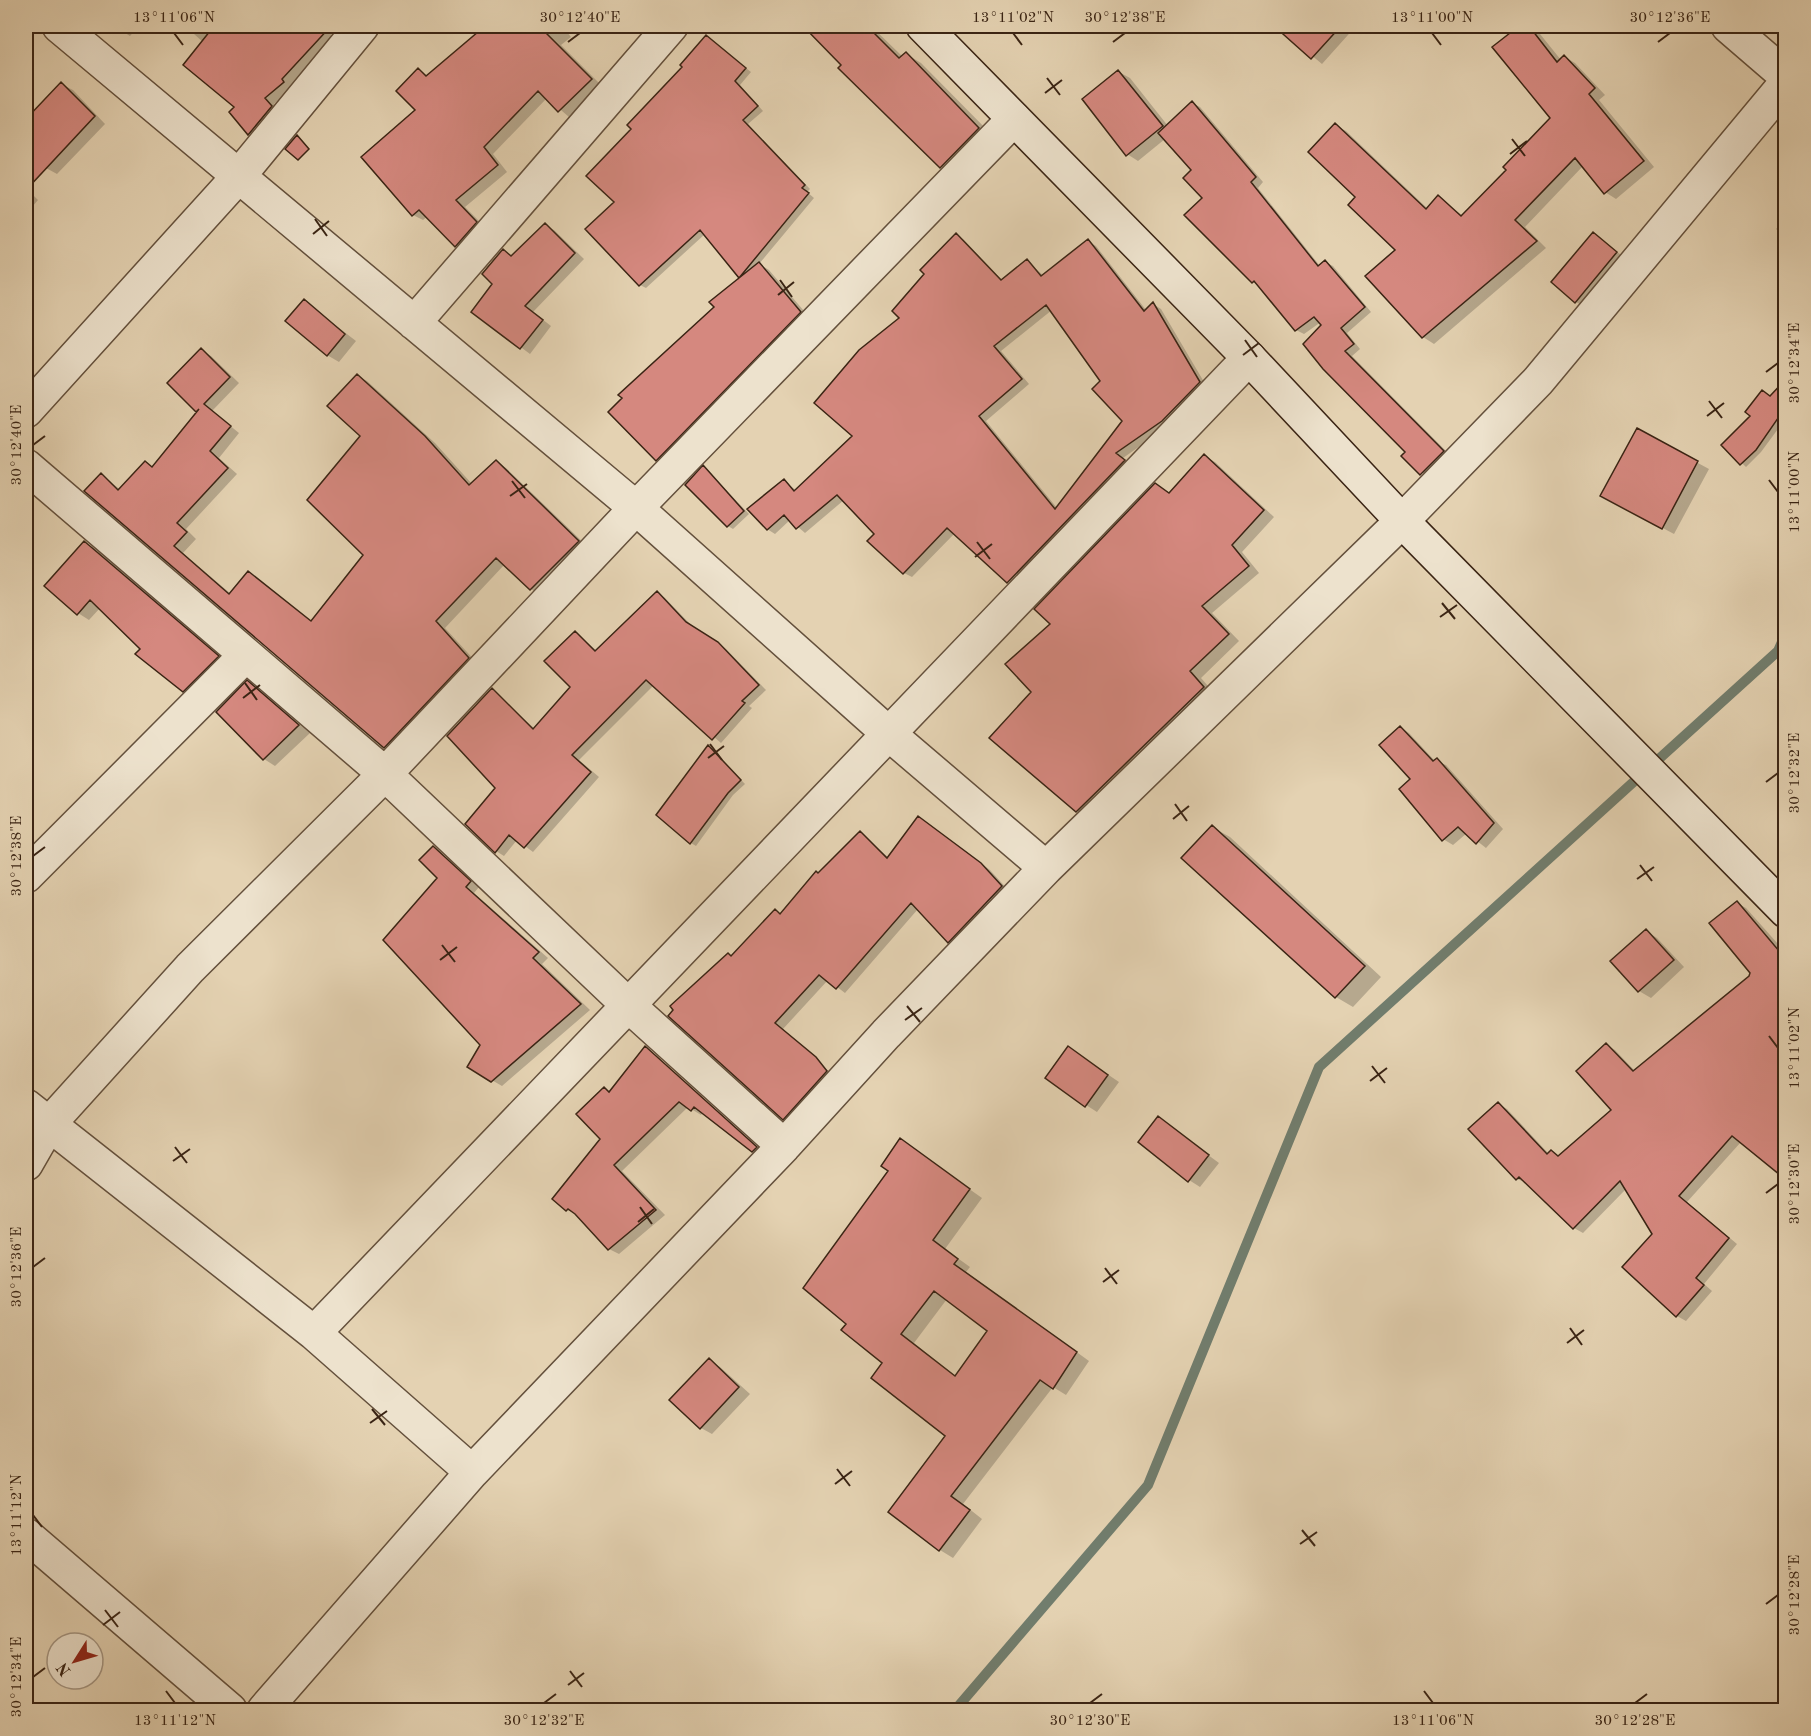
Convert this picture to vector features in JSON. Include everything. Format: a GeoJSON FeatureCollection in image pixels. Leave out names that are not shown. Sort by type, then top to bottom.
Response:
{"type":"FeatureCollection","features":[{"type":"Feature","properties":{"kind":"street"},"geometry":{"type":"LineString","coordinates":[[59,26],[636,507],[889,734],[1046,868]]}},
{"type":"Feature","properties":{"kind":"street"},"geometry":{"type":"LineString","coordinates":[[26,411],[238,177],[362,26]]}},
{"type":"Feature","properties":{"kind":"street"},"geometry":{"type":"LineString","coordinates":[[414,323],[671,26]]}},
{"type":"Feature","properties":{"kind":"street"},"geometry":{"type":"LineString","coordinates":[[923,26],[1249,358],[1402,521],[1785,911]]}},
{"type":"Feature","properties":{"kind":"street"},"geometry":{"type":"LineString","coordinates":[[1728,26],[1785,75]]}},
{"type":"Feature","properties":{"kind":"street"},"geometry":{"type":"LineString","coordinates":[[264,1710],[472,1472],[784,1146],[886,1034],[1046,868],[1402,521],[1538,381],[1785,83]]}},
{"type":"Feature","properties":{"kind":"street"},"geometry":{"type":"LineString","coordinates":[[26,1164],[37,1115],[386,774],[636,507],[1014,119]]}},
{"type":"Feature","properties":{"kind":"street"},"geometry":{"type":"LineString","coordinates":[[314,1333],[1249,358]]}},
{"type":"Feature","properties":{"kind":"street"},"geometry":{"type":"LineString","coordinates":[[26,466],[386,774],[628,1005],[784,1146]]}},
{"type":"Feature","properties":{"kind":"street"},"geometry":{"type":"LineString","coordinates":[[26,876],[246,654]]}},
{"type":"Feature","properties":{"kind":"street"},"geometry":{"type":"LineString","coordinates":[[37,1115],[314,1333],[472,1472]]}},
{"type":"Feature","properties":{"kind":"street"},"geometry":{"type":"LineString","coordinates":[[26,1535],[230,1710]]}},
{"type":"Feature","properties":{"kind":"building"},"geometry":{"type":"Polygon","coordinates":[[[214,26],[331,26],[282,79],[284,82],[265,98],[272,106],[248,135],[229,112],[234,107],[183,65],[214,26]]]}},
{"type":"Feature","properties":{"kind":"building"},"geometry":{"type":"Polygon","coordinates":[[[485,26],[539,26],[592,79],[558,112],[538,91],[484,147],[498,165],[456,200],[477,222],[455,247],[419,210],[412,216],[361,157],[415,110],[396,91],[418,68],[426,76],[485,26]]]}},
{"type":"Feature","properties":{"kind":"building"},"geometry":{"type":"Polygon","coordinates":[[[803,26],[867,26],[899,58],[906,52],[979,128],[940,168],[838,68],[841,65],[803,26]]]}},
{"type":"Feature","properties":{"kind":"building"},"geometry":{"type":"Polygon","coordinates":[[[1274,26],[1341,26],[1311,59],[1274,26]]]}},
{"type":"Feature","properties":{"kind":"building"},"geometry":{"type":"Polygon","coordinates":[[[1519,26],[1529,26],[1557,62],[1564,55],[1595,88],[1589,94],[1644,161],[1604,194],[1575,158],[1515,220],[1537,241],[1422,338],[1365,276],[1395,250],[1348,205],[1355,197],[1308,152],[1335,123],[1426,209],[1438,195],[1461,216],[1506,170],[1503,167],[1550,118],[1492,47],[1519,26]]]}},
{"type":"Feature","properties":{"kind":"building"},"geometry":{"type":"Polygon","coordinates":[[[706,35],[746,68],[735,81],[758,106],[743,120],[805,185],[802,188],[809,193],[739,278],[700,230],[639,286],[585,229],[614,202],[586,176],[631,129],[627,125],[682,67],[680,65],[706,35]]]}},
{"type":"Feature","properties":{"kind":"building"},"geometry":{"type":"Polygon","coordinates":[[[1118,70],[1163,126],[1126,156],[1082,99],[1118,70]]]}},
{"type":"Feature","properties":{"kind":"building"},"geometry":{"type":"Polygon","coordinates":[[[61,82],[95,116],[26,190],[26,119],[61,82]]]}},
{"type":"Feature","properties":{"kind":"building"},"geometry":{"type":"Polygon","coordinates":[[[1192,101],[1256,177],[1251,182],[1318,266],[1325,260],[1365,307],[1341,328],[1354,344],[1345,351],[1444,451],[1420,475],[1401,456],[1405,452],[1323,369],[1303,344],[1321,325],[1314,317],[1295,331],[1254,281],[1252,283],[1184,215],[1202,198],[1183,178],[1191,170],[1158,133],[1192,101]]]}},
{"type":"Feature","properties":{"kind":"building"},"geometry":{"type":"Polygon","coordinates":[[[297,135],[309,149],[298,160],[285,149],[297,135]]]}},
{"type":"Feature","properties":{"kind":"building"},"geometry":{"type":"Polygon","coordinates":[[[545,223],[575,253],[525,306],[543,320],[520,349],[471,312],[492,284],[482,274],[503,249],[511,256],[545,223]]]}},
{"type":"Feature","properties":{"kind":"building"},"geometry":{"type":"Polygon","coordinates":[[[1593,232],[1617,252],[1575,303],[1551,282],[1593,232]]]}},
{"type":"Feature","properties":{"kind":"building"},"geometry":{"type":"Polygon","coordinates":[[[956,233],[1001,280],[1027,259],[1041,276],[1088,239],[1144,311],[1153,302],[1200,382],[1162,421],[1116,453],[1125,460],[1007,583],[947,528],[903,574],[867,541],[874,534],[837,495],[796,529],[784,515],[767,530],[747,509],[784,479],[794,491],[852,436],[814,403],[859,350],[899,318],[892,311],[924,274],[920,270],[956,233]],[[1046,305],[994,346],[1022,379],[979,416],[1055,509],[1122,421],[1092,389],[1100,381],[1046,305]]]}},
{"type":"Feature","properties":{"kind":"building"},"geometry":{"type":"Polygon","coordinates":[[[759,262],[801,312],[656,461],[608,412],[622,398],[618,395],[714,307],[709,302],[759,262]]]}},
{"type":"Feature","properties":{"kind":"building"},"geometry":{"type":"Polygon","coordinates":[[[304,299],[345,334],[327,356],[285,321],[304,299]]]}},
{"type":"Feature","properties":{"kind":"building"},"geometry":{"type":"Polygon","coordinates":[[[201,348],[230,377],[204,404],[231,426],[210,451],[228,468],[177,523],[187,532],[174,546],[229,594],[248,571],[311,621],[363,555],[307,500],[360,436],[327,406],[357,374],[425,436],[469,485],[496,460],[579,541],[530,590],[496,558],[436,621],[469,658],[384,748],[84,491],[101,473],[118,490],[145,461],[152,467],[199,409],[196,412],[167,383],[201,348]]]}},
{"type":"Feature","properties":{"kind":"building"},"geometry":{"type":"Polygon","coordinates":[[[1785,380],[1785,408],[1756,450],[1740,465],[1721,445],[1750,416],[1745,412],[1762,390],[1770,396],[1785,380]]]}},
{"type":"Feature","properties":{"kind":"building"},"geometry":{"type":"Polygon","coordinates":[[[1637,428],[1698,461],[1662,529],[1600,496],[1637,428]]]}},
{"type":"Feature","properties":{"kind":"building"},"geometry":{"type":"Polygon","coordinates":[[[1204,454],[1264,510],[1232,545],[1249,566],[1202,606],[1229,634],[1190,671],[1204,687],[1076,812],[989,738],[1031,692],[1005,664],[1050,624],[1034,609],[1155,483],[1169,493],[1204,454]]]}},
{"type":"Feature","properties":{"kind":"building"},"geometry":{"type":"Polygon","coordinates":[[[703,465],[744,511],[727,527],[685,485],[703,465]]]}},
{"type":"Feature","properties":{"kind":"building"},"geometry":{"type":"Polygon","coordinates":[[[84,541],[219,656],[183,692],[135,654],[140,649],[90,600],[77,615],[44,586],[84,541]]]}},
{"type":"Feature","properties":{"kind":"building"},"geometry":{"type":"Polygon","coordinates":[[[657,591],[686,622],[718,642],[759,685],[742,701],[745,703],[712,740],[646,680],[572,755],[591,772],[524,848],[509,835],[495,853],[465,824],[495,788],[447,736],[492,688],[533,729],[570,687],[544,661],[575,631],[595,651],[657,591]]]}},
{"type":"Feature","properties":{"kind":"building"},"geometry":{"type":"Polygon","coordinates":[[[247,680],[299,725],[263,760],[216,712],[247,680]]]}},
{"type":"Feature","properties":{"kind":"building"},"geometry":{"type":"Polygon","coordinates":[[[1400,726],[1433,761],[1437,758],[1494,823],[1476,844],[1458,827],[1442,841],[1399,789],[1410,779],[1379,745],[1400,726]]]}},
{"type":"Feature","properties":{"kind":"building"},"geometry":{"type":"Polygon","coordinates":[[[708,745],[741,780],[728,793],[690,844],[656,815],[708,745]]]}},
{"type":"Feature","properties":{"kind":"building"},"geometry":{"type":"Polygon","coordinates":[[[918,816],[981,863],[1002,886],[948,943],[911,903],[836,989],[819,975],[775,1023],[816,1057],[827,1071],[783,1120],[668,1016],[673,1010],[670,1006],[728,953],[731,956],[775,909],[780,914],[816,871],[818,873],[860,831],[887,858],[918,816]]]}},
{"type":"Feature","properties":{"kind":"building"},"geometry":{"type":"Polygon","coordinates":[[[1212,825],[1365,966],[1335,998],[1181,858],[1212,825]]]}},
{"type":"Feature","properties":{"kind":"building"},"geometry":{"type":"Polygon","coordinates":[[[433,846],[471,881],[466,887],[539,952],[533,958],[581,1004],[491,1082],[467,1067],[480,1045],[383,940],[437,878],[419,860],[433,846]]]}},
{"type":"Feature","properties":{"kind":"building"},"geometry":{"type":"Polygon","coordinates":[[[1737,901],[1785,958],[1785,1179],[1732,1136],[1679,1196],[1729,1238],[1696,1278],[1704,1285],[1676,1317],[1622,1267],[1652,1234],[1620,1181],[1573,1229],[1519,1177],[1516,1180],[1468,1129],[1498,1102],[1547,1154],[1551,1150],[1558,1156],[1611,1110],[1576,1071],[1606,1043],[1633,1071],[1749,976],[1750,973],[1709,923],[1737,901]]]}},
{"type":"Feature","properties":{"kind":"building"},"geometry":{"type":"Polygon","coordinates":[[[1646,929],[1674,960],[1638,992],[1610,961],[1646,929]]]}},
{"type":"Feature","properties":{"kind":"building"},"geometry":{"type":"Polygon","coordinates":[[[645,1046],[757,1147],[752,1152],[694,1107],[691,1111],[679,1102],[614,1165],[656,1210],[608,1250],[575,1214],[568,1209],[566,1211],[552,1199],[600,1139],[576,1114],[604,1087],[609,1092],[645,1046]]]}},
{"type":"Feature","properties":{"kind":"building"},"geometry":{"type":"Polygon","coordinates":[[[1068,1046],[1108,1075],[1085,1107],[1045,1078],[1068,1046]]]}},
{"type":"Feature","properties":{"kind":"building"},"geometry":{"type":"Polygon","coordinates":[[[1158,1116],[1209,1155],[1188,1182],[1138,1142],[1158,1116]]]}},
{"type":"Feature","properties":{"kind":"building"},"geometry":{"type":"Polygon","coordinates":[[[900,1138],[970,1189],[933,1240],[958,1259],[954,1264],[1077,1352],[1053,1389],[1040,1380],[951,1496],[970,1510],[939,1551],[888,1512],[945,1436],[871,1378],[882,1363],[841,1330],[846,1324],[803,1288],[888,1171],[881,1166],[900,1138]],[[934,1291],[901,1334],[955,1376],[987,1331],[934,1291]]]}},
{"type":"Feature","properties":{"kind":"building"},"geometry":{"type":"Polygon","coordinates":[[[709,1358],[739,1387],[700,1429],[669,1400],[709,1358]]]}},
{"type":"Feature","properties":{"kind":"waterway"},"geometry":{"type":"LineString","coordinates":[[955,1710],[1148,1485],[1319,1067],[1778,651],[1786,633]]}}]}
